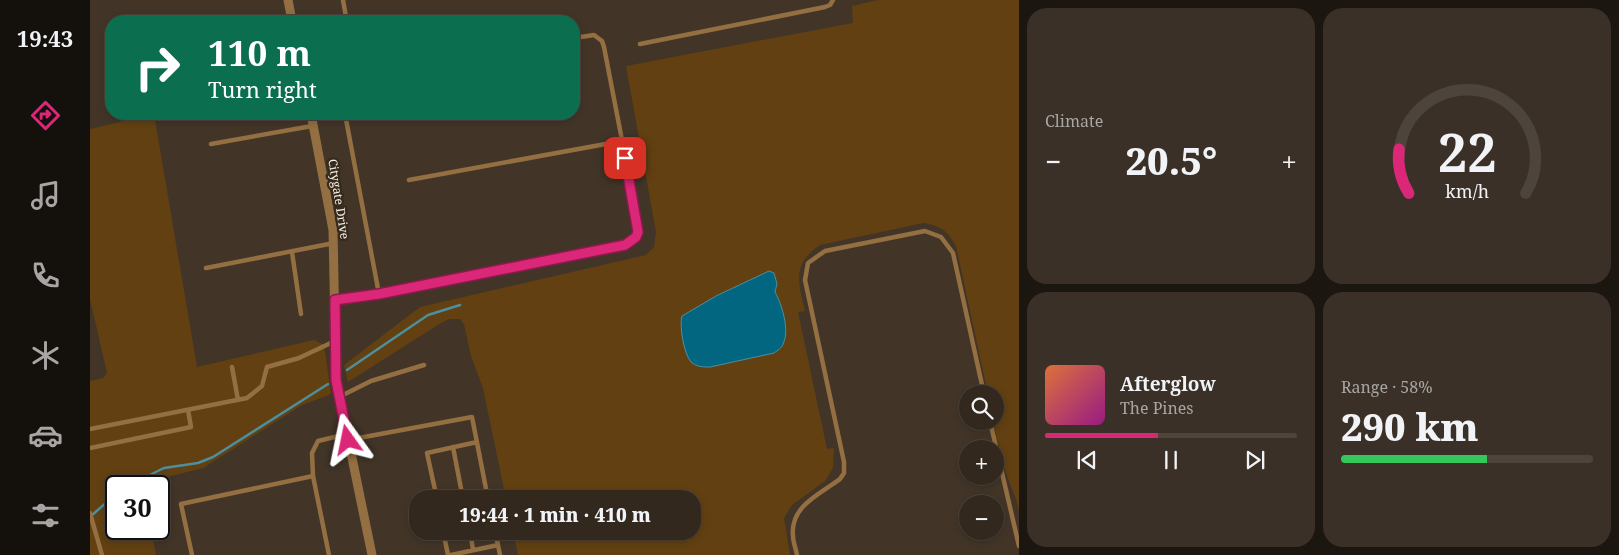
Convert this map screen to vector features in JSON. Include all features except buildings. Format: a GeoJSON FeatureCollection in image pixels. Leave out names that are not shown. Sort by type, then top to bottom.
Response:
{"type":"FeatureCollection","features":[{"type":"Feature","properties":{"kind":"street"},"geometry":{"type":"LineString","coordinates":[[288,0],[291,15]]}},
{"type":"Feature","properties":{"kind":"street","name":"Citygate Drive"},"geometry":{"type":"LineString","coordinates":[[312,120],[333,230],[336,380],[372,555]]}},
{"type":"Feature","properties":{"kind":"lane"},"geometry":{"type":"LineString","coordinates":[[343,0],[346,15]]}},
{"type":"Feature","properties":{"kind":"lane"},"geometry":{"type":"LineString","coordinates":[[640,44],[825,7],[830,5],[833,0]]}},
{"type":"Feature","properties":{"kind":"lane"},"geometry":{"type":"LineString","coordinates":[[335,300],[379,294],[625,245],[636,237],[638,223],[602,40],[594,35],[580,37]]}},
{"type":"Feature","properties":{"kind":"lane"},"geometry":{"type":"LineString","coordinates":[[346,120],[379,294]]}},
{"type":"Feature","properties":{"kind":"lane"},"geometry":{"type":"LineString","coordinates":[[210,144],[313,126]]}},
{"type":"Feature","properties":{"kind":"lane"},"geometry":{"type":"LineString","coordinates":[[409,180],[622,141]]}},
{"type":"Feature","properties":{"kind":"lane"},"geometry":{"type":"LineString","coordinates":[[797,555],[793,535],[794,518],[802,506],[840,479],[844,473],[844,462],[805,280],[808,263],[825,251],[925,231],[941,237],[953,253],[982,385]]}},
{"type":"Feature","properties":{"kind":"lane"},"geometry":{"type":"LineString","coordinates":[[206,268],[334,244]]}},
{"type":"Feature","properties":{"kind":"lane"},"geometry":{"type":"LineString","coordinates":[[292,252],[301,314]]}},
{"type":"Feature","properties":{"kind":"lane"},"geometry":{"type":"LineString","coordinates":[[90,429],[247,398],[262,386],[267,366],[300,358],[335,341]]}},
{"type":"Feature","properties":{"kind":"lane"},"geometry":{"type":"LineString","coordinates":[[339,397],[371,381],[424,365]]}},
{"type":"Feature","properties":{"kind":"lane"},"geometry":{"type":"LineString","coordinates":[[232,367],[238,400]]}},
{"type":"Feature","properties":{"kind":"lane"},"geometry":{"type":"LineString","coordinates":[[90,448],[190,427],[188,410]]}},
{"type":"Feature","properties":{"kind":"lane"},"geometry":{"type":"LineString","coordinates":[[329,555],[313,476],[312,453],[318,441],[472,416],[486,490]]}},
{"type":"Feature","properties":{"kind":"lane"},"geometry":{"type":"LineString","coordinates":[[992,430],[1019,546]]}},
{"type":"Feature","properties":{"kind":"lane"},"geometry":{"type":"LineString","coordinates":[[434,490],[427,453],[476,442]]}},
{"type":"Feature","properties":{"kind":"lane"},"geometry":{"type":"LineString","coordinates":[[453,447],[461,490]]}},
{"type":"Feature","properties":{"kind":"lane"},"geometry":{"type":"LineString","coordinates":[[192,555],[182,504],[313,476]]}},
{"type":"Feature","properties":{"kind":"lane"},"geometry":{"type":"LineString","coordinates":[[90,513],[102,555]]}},
{"type":"Feature","properties":{"kind":"lane"},"geometry":{"type":"LineString","coordinates":[[446,540],[450,555],[498,546]]}},
{"type":"Feature","properties":{"kind":"lane"},"geometry":{"type":"LineString","coordinates":[[472,540],[474,550]]}},
{"type":"Feature","properties":{"kind":"lane"},"geometry":{"type":"LineString","coordinates":[[497,540],[500,555]]}},
{"type":"Feature","properties":{"kind":"shaded area"},"geometry":{"type":"Polygon","coordinates":[[[878,0],[1019,0],[1019,513],[1017,502],[1004,468],[1004,440],[997,440],[995,430],[1004,430],[1004,385],[986,385],[956,246],[950,236],[943,230],[923,223],[820,245],[811,252],[801,267],[799,282],[805,311],[798,312],[827,449],[834,448],[833,468],[825,481],[792,505],[784,518],[790,555],[518,555],[515,540],[701,540],[701,490],[504,490],[483,388],[471,356],[464,324],[460,319],[449,319],[441,323],[348,382],[344,365],[420,307],[646,255],[654,247],[656,232],[626,66],[853,23],[852,6],[878,0]],[[769,271],[716,296],[682,316],[775,292],[777,284],[774,273],[769,271]]]}},
{"type":"Feature","properties":{"kind":"shaded area"},"geometry":{"type":"Polygon","coordinates":[[[128,120],[155,120],[197,367],[314,340],[324,345],[331,393],[329,395],[302,405],[203,468],[170,476],[105,475],[105,540],[153,540],[156,555],[90,555],[90,381],[103,378],[107,373],[90,299],[90,129],[128,120]]]}},
{"type":"Feature","properties":{"kind":"water"},"geometry":{"type":"Polygon","coordinates":[[[769,271],[774,273],[777,284],[775,292],[785,325],[785,338],[781,348],[774,353],[710,367],[698,366],[691,362],[686,353],[683,340],[682,316],[716,296],[769,271]]]}},
{"type":"Feature","properties":{"kind":"waterway"},"geometry":{"type":"LineString","coordinates":[[347,370],[428,315],[460,305]]}},
{"type":"Feature","properties":{"kind":"waterway"},"geometry":{"type":"LineString","coordinates":[[150,475],[164,468],[198,463],[213,457],[328,384]]}},
{"type":"Feature","properties":{"kind":"waterway"},"geometry":{"type":"LineString","coordinates":[[91,516],[105,504]]}},
{"type":"Feature","properties":{"kind":"route"},"geometry":{"type":"LineString","coordinates":[[348,440],[336,380],[335,300],[379,294],[625,245],[631,242],[638,232],[638,223],[625,158]]}}]}
